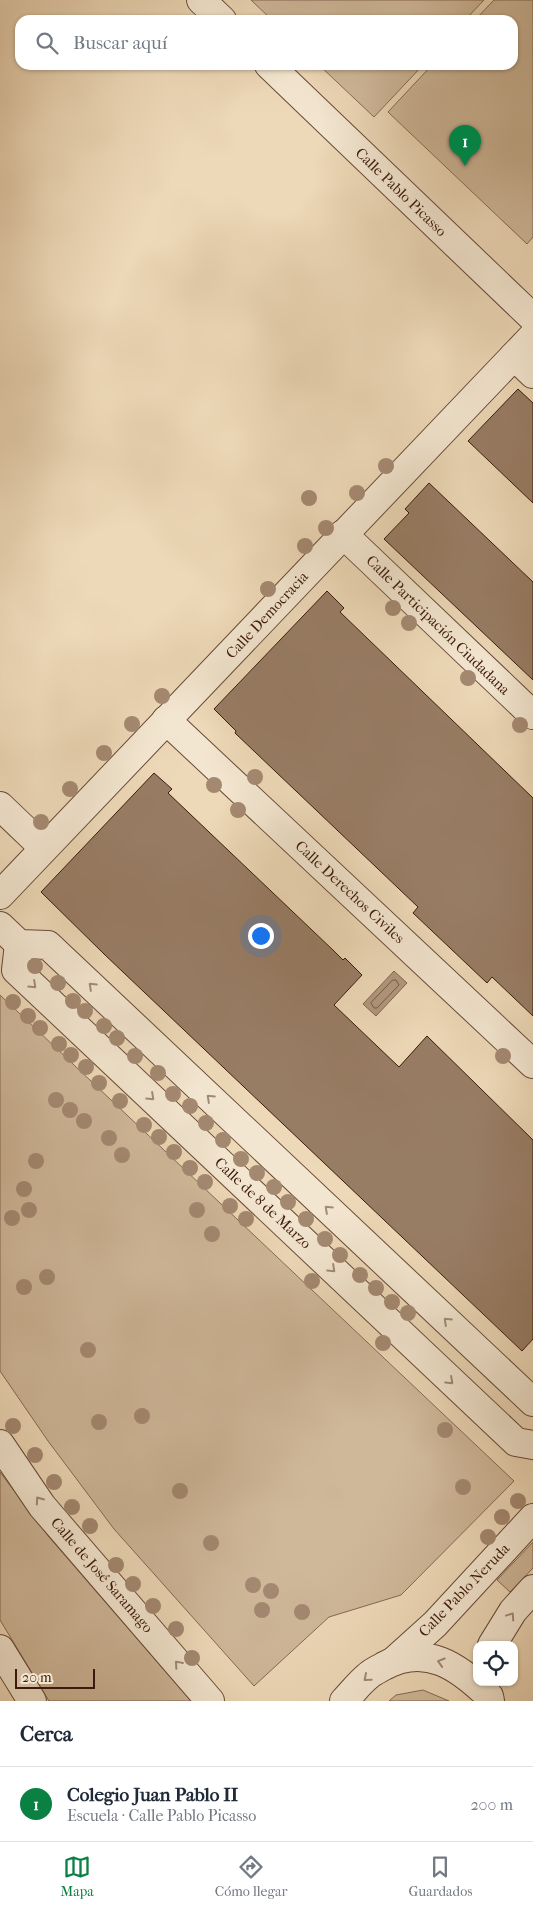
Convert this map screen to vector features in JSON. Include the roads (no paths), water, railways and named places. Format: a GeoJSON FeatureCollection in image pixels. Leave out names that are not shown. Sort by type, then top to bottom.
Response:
{"type":"FeatureCollection","features":[{"type":"Feature","properties":{"kind":"street"},"geometry":{"type":"LineString","coordinates":[[201,0],[217,15]]}},
{"type":"Feature","properties":{"kind":"street","name":"Calle Pablo Picasso"},"geometry":{"type":"LineString","coordinates":[[274,70],[533,318]]}},
{"type":"Feature","properties":{"kind":"street","name":"Calle Democracia"},"geometry":{"type":"LineString","coordinates":[[0,895],[343,534],[524,365],[533,336]]}},
{"type":"Feature","properties":{"kind":"street","name":"Calle Participación Ciudadana"},"geometry":{"type":"LineString","coordinates":[[343,534],[533,715]]}},
{"type":"Feature","properties":{"kind":"street","name":"Calle Derechos Civiles"},"geometry":{"type":"LineString","coordinates":[[166,720],[533,1064]]}},
{"type":"Feature","properties":{"kind":"street"},"geometry":{"type":"LineString","coordinates":[[0,806],[44,848]]}},
{"type":"Feature","properties":{"kind":"street","name":"Calle de 8 de Marzo"},"geometry":{"type":"LineString","coordinates":[[533,1402],[48,944],[9,935],[16,970],[516,1442],[533,1445]]}},
{"type":"Feature","properties":{"kind":"street","name":"Calle de José Saramago"},"geometry":{"type":"LineString","coordinates":[[0,1444],[42,1506],[210,1701]]}},
{"type":"Feature","properties":{"kind":"street","name":"Calle Pablo Neruda"},"geometry":{"type":"LineString","coordinates":[[394,1661],[435,1624],[533,1518]]}},
{"type":"Feature","properties":{"kind":"street"},"geometry":{"type":"LineString","coordinates":[[494,1641],[513,1611],[533,1589]]}},
{"type":"Feature","properties":{"kind":"street"},"geometry":{"type":"LineString","coordinates":[[0,1649],[32,1701]]}},
{"type":"Feature","properties":{"kind":"street"},"geometry":{"type":"LineString","coordinates":[[344,1701],[368,1675],[394,1661],[419,1656],[448,1664],[465,1674],[484,1691]]}},
{"type":"Feature","properties":{"kind":"water"},"geometry":{"type":"Polygon","coordinates":[[[394,971],[407,983],[376,1016],[363,1004],[394,971]]]}},
{"type":"Feature","properties":{"kind":"place","name":"Colegio Juan Pablo II"},"geometry":{"type":"Point","coordinates":[465,166]}}]}
